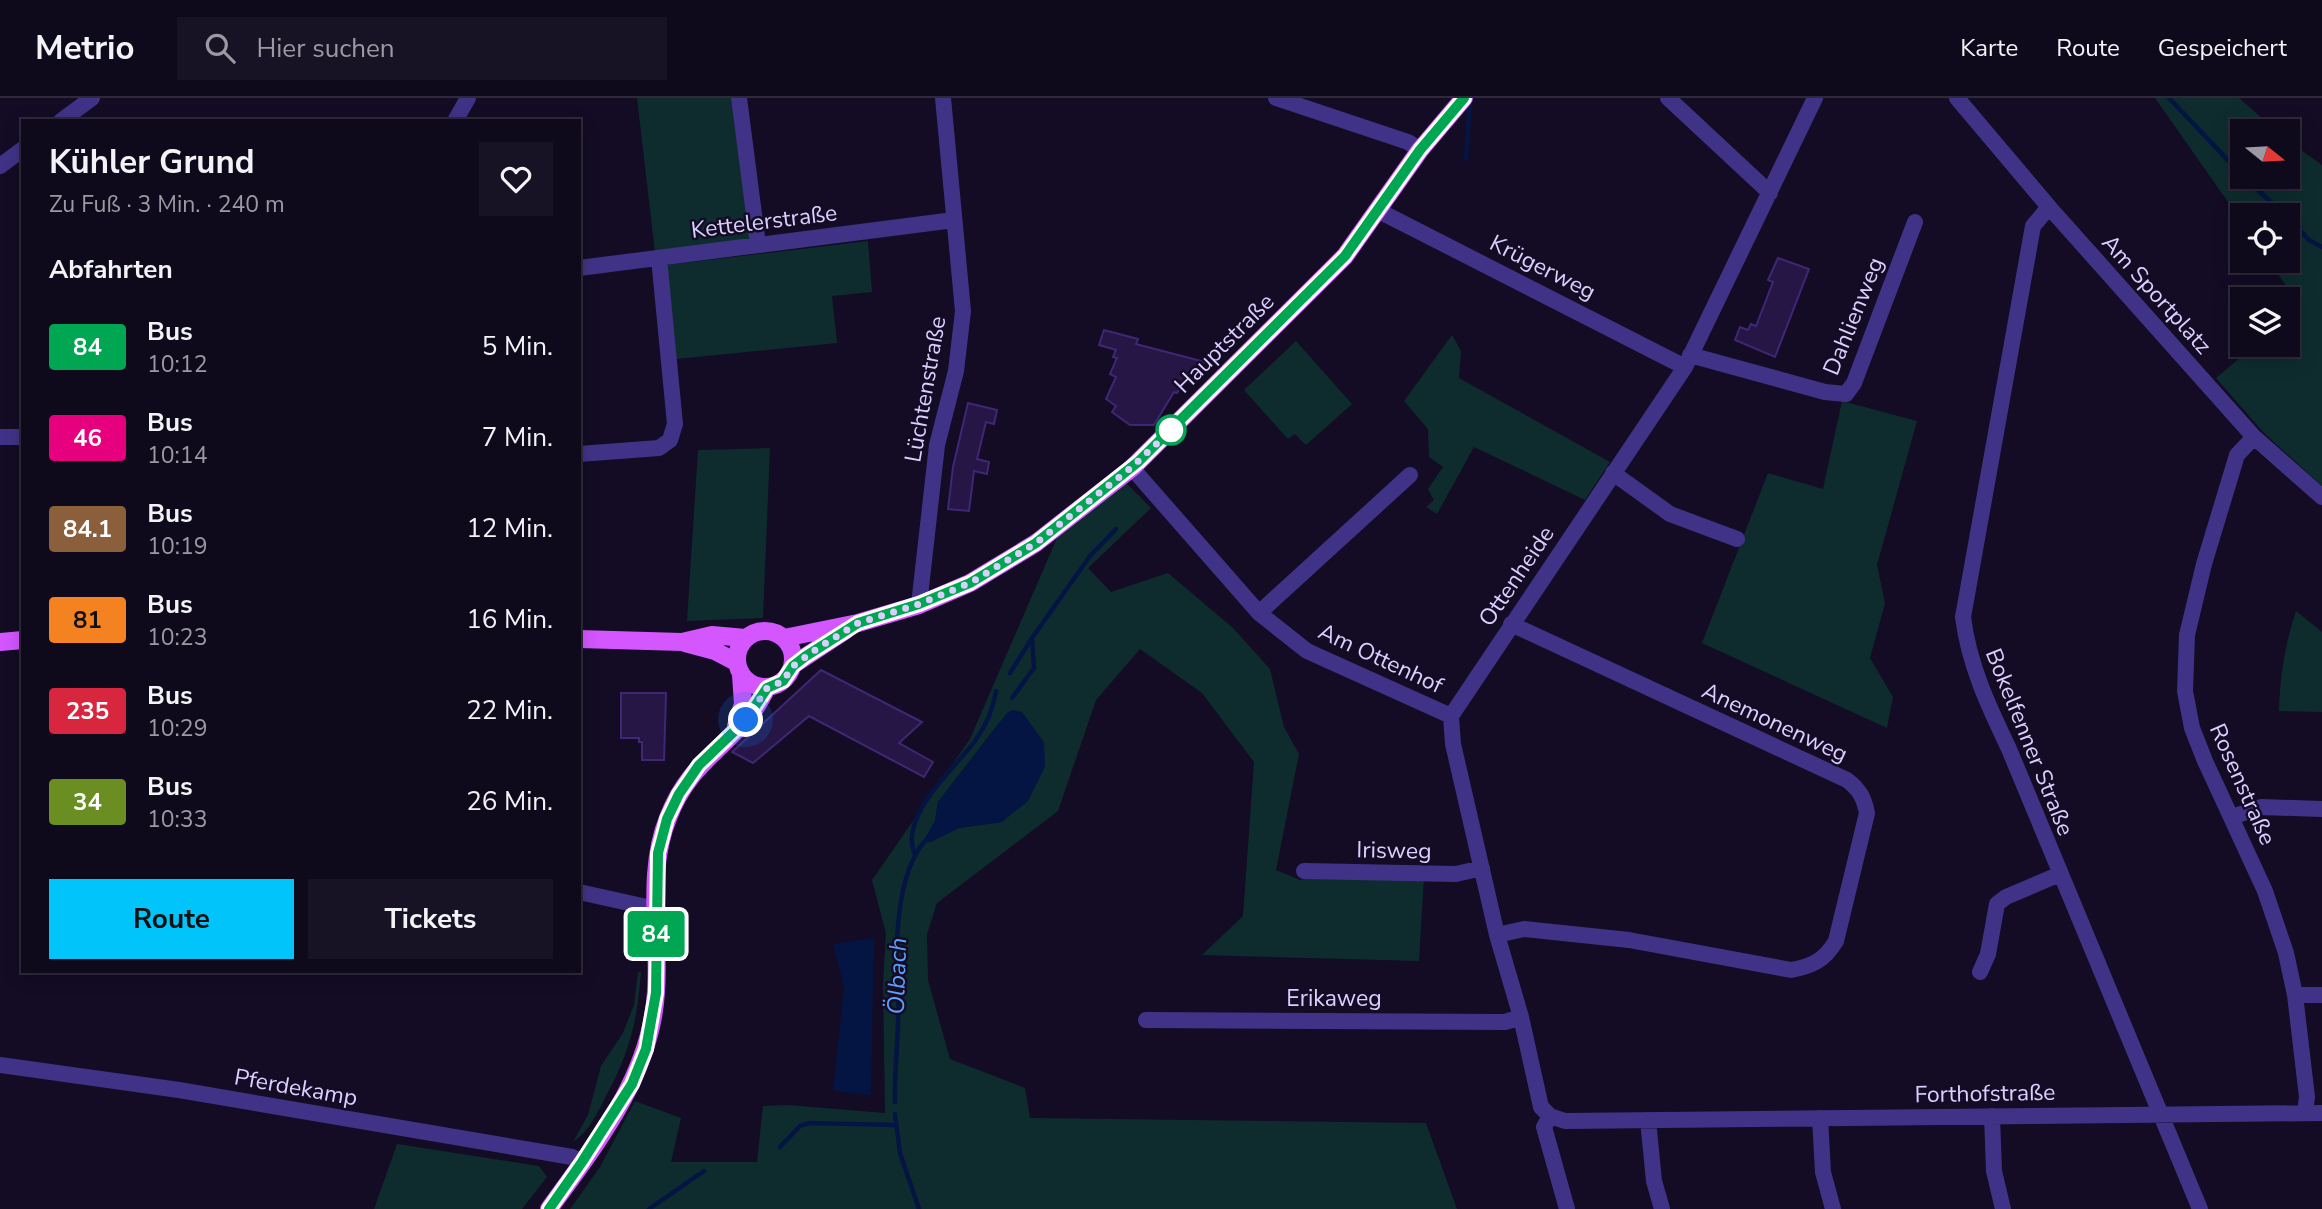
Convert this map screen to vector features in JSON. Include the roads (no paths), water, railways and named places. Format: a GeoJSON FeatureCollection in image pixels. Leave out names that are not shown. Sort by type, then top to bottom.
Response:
{"type":"FeatureCollection","features":[{"type":"Feature","properties":{"kind":"main road","name":"Hauptstraße"},"geometry":{"type":"LineString","coordinates":[[784,638],[858,623],[919,604],[970,583],[1036,543],[1132,467],[1345,256],[1420,150],[1463,98]]}},
{"type":"Feature","properties":{"kind":"main road","name":"Hauptstraße"},"geometry":{"type":"LineString","coordinates":[[793,666],[858,623]]}},
{"type":"Feature","properties":{"kind":"main road"},"geometry":{"type":"LineString","coordinates":[[548,1209],[632,1084],[648,1042],[656,993],[658,853],[667,819],[679,794],[699,765],[746,720],[767,688],[783,681],[793,666],[792,650],[784,638],[765,630],[745,638],[712,635],[682,642]]}},
{"type":"Feature","properties":{"kind":"main road"},"geometry":{"type":"LineString","coordinates":[[735,729],[743,704],[739,669],[740,645],[745,638]]}},
{"type":"Feature","properties":{"kind":"main road"},"geometry":{"type":"LineString","coordinates":[[581,639],[682,642],[715,651],[739,669],[752,685],[767,688]]}},
{"type":"Feature","properties":{"kind":"main road"},"geometry":{"type":"LineString","coordinates":[[0,642],[21,640]]}},
{"type":"Feature","properties":{"kind":"street"},"geometry":{"type":"LineString","coordinates":[[64,119],[92,98]]}},
{"type":"Feature","properties":{"kind":"street"},"geometry":{"type":"LineString","coordinates":[[456,119],[468,98]]}},
{"type":"Feature","properties":{"kind":"street"},"geometry":{"type":"LineString","coordinates":[[739,98],[758,245]]}},
{"type":"Feature","properties":{"kind":"street","name":"Lüchtenstraße"},"geometry":{"type":"LineString","coordinates":[[919,604],[937,445],[956,371],[963,311],[943,98]]}},
{"type":"Feature","properties":{"kind":"street"},"geometry":{"type":"LineString","coordinates":[[1276,98],[1409,142],[1420,150]]}},
{"type":"Feature","properties":{"kind":"street"},"geometry":{"type":"LineString","coordinates":[[1668,98],[1770,193]]}},
{"type":"Feature","properties":{"kind":"street","name":"Ottenheide"},"geometry":{"type":"LineString","coordinates":[[1451,716],[1688,361],[1815,98]]}},
{"type":"Feature","properties":{"kind":"street"},"geometry":{"type":"LineString","coordinates":[[1957,98],[2049,207]]}},
{"type":"Feature","properties":{"kind":"street"},"geometry":{"type":"LineString","coordinates":[[0,166],[21,150]]}},
{"type":"Feature","properties":{"kind":"street","name":"Am Sportplatz"},"geometry":{"type":"LineString","coordinates":[[2049,207],[2254,437],[2322,497]]}},
{"type":"Feature","properties":{"kind":"street","name":"Bokelfenner Straße"},"geometry":{"type":"LineString","coordinates":[[2049,207],[2033,226],[1964,617],[1967,648],[1975,676],[2009,749],[2200,1209]]}},
{"type":"Feature","properties":{"kind":"street","name":"Krügerweg"},"geometry":{"type":"LineString","coordinates":[[1378,211],[1688,361]]}},
{"type":"Feature","properties":{"kind":"street","name":"Kettelerstraße"},"geometry":{"type":"LineString","coordinates":[[581,268],[954,220]]}},
{"type":"Feature","properties":{"kind":"street","name":"Dahlienweg"},"geometry":{"type":"LineString","coordinates":[[1688,361],[1825,392],[1846,394],[1854,383],[1914,222]]}},
{"type":"Feature","properties":{"kind":"street"},"geometry":{"type":"LineString","coordinates":[[581,454],[659,448],[670,440],[676,424],[659,258]]}},
{"type":"Feature","properties":{"kind":"street"},"geometry":{"type":"LineString","coordinates":[[0,437],[21,437]]}},
{"type":"Feature","properties":{"kind":"street","name":"Rosenstraße"},"geometry":{"type":"LineString","coordinates":[[2254,437],[2237,455],[2204,564],[2186,635],[2185,691],[2192,728],[2265,891],[2286,953],[2295,995],[2307,1097],[2305,1113]]}},
{"type":"Feature","properties":{"kind":"street","name":"Am Ottenhof"},"geometry":{"type":"LineString","coordinates":[[1132,467],[1259,613],[1307,651],[1451,716]]}},
{"type":"Feature","properties":{"kind":"street"},"geometry":{"type":"LineString","coordinates":[[1613,473],[1670,514],[1737,540]]}},
{"type":"Feature","properties":{"kind":"street"},"geometry":{"type":"LineString","coordinates":[[1259,613],[1410,475]]}},
{"type":"Feature","properties":{"kind":"street","name":"Anemonenweg"},"geometry":{"type":"LineString","coordinates":[[1497,935],[1524,929],[1629,940],[1791,970],[1813,966],[1829,953],[1836,941],[1867,813],[1865,800],[1858,788],[1847,780],[1511,624]]}},
{"type":"Feature","properties":{"kind":"street"},"geometry":{"type":"LineString","coordinates":[[1451,716],[1453,744],[1497,935],[1521,1017],[1541,1107],[1550,1116],[1565,1121],[1648,1120],[1654,1181],[1662,1209]]}},
{"type":"Feature","properties":{"kind":"street"},"geometry":{"type":"LineString","coordinates":[[2232,817],[2261,807],[2322,809]]}},
{"type":"Feature","properties":{"kind":"street","name":"Irisweg"},"geometry":{"type":"LineString","coordinates":[[1304,871],[1456,874],[1482,868]]}},
{"type":"Feature","properties":{"kind":"street"},"geometry":{"type":"LineString","coordinates":[[1980,972],[1988,954],[1997,904],[2006,897],[2060,874]]}},
{"type":"Feature","properties":{"kind":"street"},"geometry":{"type":"LineString","coordinates":[[581,892],[656,909]]}},
{"type":"Feature","properties":{"kind":"street"},"geometry":{"type":"LineString","coordinates":[[2295,995],[2322,995]]}},
{"type":"Feature","properties":{"kind":"street","name":"Erikaweg"},"geometry":{"type":"LineString","coordinates":[[1146,1020],[1505,1022],[1521,1017]]}},
{"type":"Feature","properties":{"kind":"street","name":"Pferdekamp"},"geometry":{"type":"LineString","coordinates":[[0,1065],[179,1090],[572,1157],[582,1162]]}},
{"type":"Feature","properties":{"kind":"street","name":"Forthofstraße"},"geometry":{"type":"LineString","coordinates":[[1648,1120],[2322,1113]]}},
{"type":"Feature","properties":{"kind":"street"},"geometry":{"type":"LineString","coordinates":[[1550,1116],[1544,1127],[1567,1209]]}},
{"type":"Feature","properties":{"kind":"street"},"geometry":{"type":"LineString","coordinates":[[1992,1116],[1994,1171],[2003,1209]]}},
{"type":"Feature","properties":{"kind":"street"},"geometry":{"type":"LineString","coordinates":[[1821,1118],[1823,1172],[1833,1209]]}},
{"type":"Feature","properties":{"kind":"water"},"geometry":{"type":"Polygon","coordinates":[[[1013,710],[1022,712],[1044,742],[1045,767],[1028,801],[1002,822],[959,828],[931,842],[923,842],[935,821],[938,802],[999,723],[1013,710]]]}},
{"type":"Feature","properties":{"kind":"water"},"geometry":{"type":"Polygon","coordinates":[[[874,938],[871,1095],[833,1091],[844,987],[833,944],[874,938]]]}},
{"type":"Feature","properties":{"kind":"waterway"},"geometry":{"type":"LineString","coordinates":[[2169,98],[2230,162]]}},
{"type":"Feature","properties":{"kind":"waterway","name":"Ölbach"},"geometry":{"type":"LineString","coordinates":[[1466,159],[1470,100]]}},
{"type":"Feature","properties":{"kind":"waterway"},"geometry":{"type":"LineString","coordinates":[[2257,189],[2272,203]]}},
{"type":"Feature","properties":{"kind":"waterway"},"geometry":{"type":"LineString","coordinates":[[2300,231],[2309,240],[2322,247]]}},
{"type":"Feature","properties":{"kind":"waterway","name":"Ölbach"},"geometry":{"type":"LineString","coordinates":[[1012,698],[1034,668],[1032,638],[1090,556],[1116,529]]}},
{"type":"Feature","properties":{"kind":"waterway","name":"Ölbach"},"geometry":{"type":"LineString","coordinates":[[1010,673],[1032,638]]}},
{"type":"Feature","properties":{"kind":"waterway","name":"Ölbach"},"geometry":{"type":"LineString","coordinates":[[914,852],[912,838],[922,808],[931,793],[979,735],[996,691]]}},
{"type":"Feature","properties":{"kind":"waterway","name":"Ölbach"},"geometry":{"type":"LineString","coordinates":[[895,1102],[899,913],[908,872],[926,840]]}},
{"type":"Feature","properties":{"kind":"waterway","name":"Ölbach"},"geometry":{"type":"LineString","coordinates":[[895,1114],[900,1153],[919,1209]]}},
{"type":"Feature","properties":{"kind":"waterway"},"geometry":{"type":"LineString","coordinates":[[780,1147],[800,1126],[809,1123],[895,1125]]}},
{"type":"Feature","properties":{"kind":"waterway"},"geometry":{"type":"LineString","coordinates":[[649,1209],[704,1171]]}}]}
